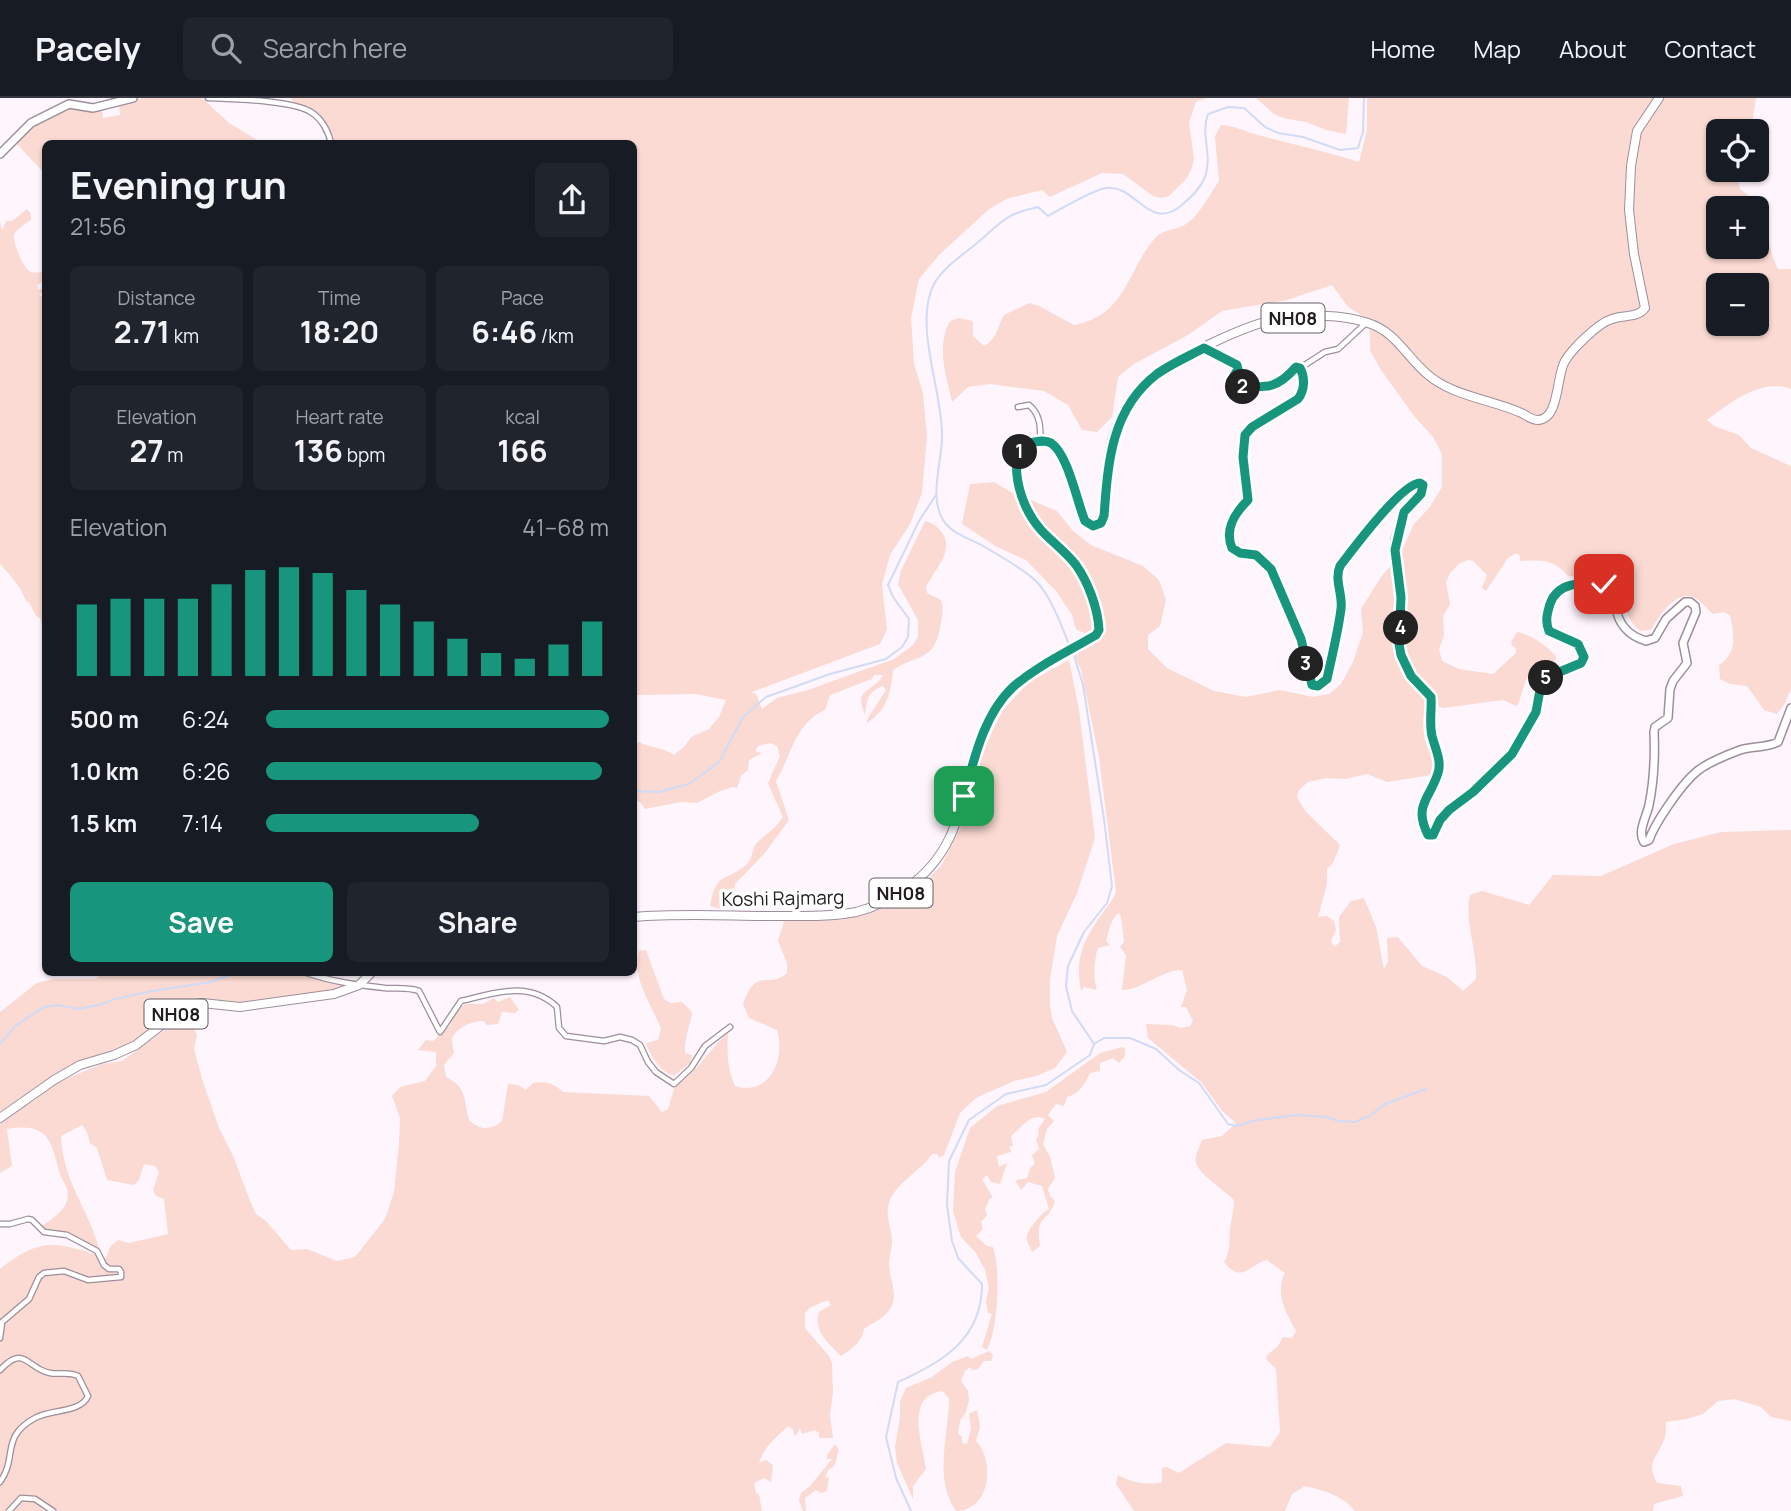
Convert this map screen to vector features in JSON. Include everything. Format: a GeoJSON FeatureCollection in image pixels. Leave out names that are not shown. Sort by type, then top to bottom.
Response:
{"type":"FeatureCollection","features":[{"type":"Feature","properties":{"kind":"main road","name":"NH08"},"geometry":{"type":"LineString","coordinates":[[1040,441],[1052,443],[1058,450],[1085,521],[1093,526],[1101,523],[1113,438],[1120,419],[1139,392],[1158,373],[1204,348],[1242,330],[1279,318],[1315,317],[1367,322],[1386,331],[1427,375],[1454,390],[1519,412],[1534,420],[1541,420],[1548,416],[1556,401],[1561,371],[1572,351],[1609,319],[1639,313],[1645,307],[1634,254],[1629,210],[1631,166],[1637,131],[1659,98]]}},
{"type":"Feature","properties":{"kind":"main road","name":"Koshi Rajmarg"},"geometry":{"type":"LineString","coordinates":[[637,917],[668,914],[799,916],[838,914],[869,908],[896,896],[927,872],[942,855],[955,829],[979,746],[994,711],[1013,688],[1040,668],[1096,635],[1099,625],[1084,578],[1074,562],[1041,530],[1029,514],[1016,478],[1017,456],[1029,443],[1040,441]]}},
{"type":"Feature","properties":{"kind":"main road","name":"NH08"},"geometry":{"type":"LineString","coordinates":[[0,1118],[80,1065],[136,1045],[187,1006],[202,1003],[240,1007],[334,994],[359,985],[368,976]]}},
{"type":"Feature","properties":{"kind":"street"},"geometry":{"type":"LineString","coordinates":[[0,154],[31,123],[69,104],[93,108],[132,98]]}},
{"type":"Feature","properties":{"kind":"street"},"geometry":{"type":"LineString","coordinates":[[208,98],[245,99],[310,111],[321,121],[330,140]]}},
{"type":"Feature","properties":{"kind":"street"},"geometry":{"type":"LineString","coordinates":[[1204,348],[1237,365],[1238,369],[1231,381],[1236,386],[1278,384],[1296,367],[1300,368],[1325,352],[1338,349],[1367,322]]}},
{"type":"Feature","properties":{"kind":"street"},"geometry":{"type":"LineString","coordinates":[[1300,368],[1303,380],[1302,394],[1298,399],[1252,427],[1245,435],[1243,457],[1248,500],[1235,516],[1229,532],[1229,541],[1232,548],[1240,553],[1256,555],[1271,569],[1301,639],[1309,680],[1312,685],[1318,686],[1327,679],[1341,610],[1342,593],[1337,580],[1340,566],[1395,499],[1414,483],[1423,485],[1421,494],[1404,512],[1395,550],[1401,597],[1401,655],[1411,676],[1431,697],[1430,726],[1440,760],[1438,773],[1423,800],[1422,811],[1428,835],[1433,835],[1440,820],[1449,810],[1473,792],[1512,754],[1536,712],[1545,678],[1581,663],[1584,657],[1578,644],[1549,631],[1546,624],[1553,597],[1565,586],[1579,583],[1604,584],[1610,587],[1614,592],[1621,623],[1627,631],[1646,641],[1655,638],[1666,619],[1685,602],[1695,606],[1696,612],[1683,643],[1687,663],[1670,689],[1668,718],[1655,727],[1649,804],[1640,835],[1644,842],[1649,840],[1654,825],[1690,776],[1710,762],[1743,749],[1778,743],[1791,708]]}},
{"type":"Feature","properties":{"kind":"street"},"geometry":{"type":"LineString","coordinates":[[1018,407],[1033,407],[1041,425],[1040,441]]}},
{"type":"Feature","properties":{"kind":"street"},"geometry":{"type":"LineString","coordinates":[[315,976],[338,984],[411,988],[419,991],[440,1032],[460,1001],[522,989],[534,992],[549,999],[557,1007],[559,1028],[566,1036],[604,1041],[620,1037],[632,1040],[640,1045],[656,1072],[674,1084],[691,1068],[705,1046],[730,1027]]}},
{"type":"Feature","properties":{"kind":"street"},"geometry":{"type":"LineString","coordinates":[[0,1224],[32,1220],[44,1232],[66,1235],[97,1251],[104,1265],[110,1269],[119,1269],[121,1276],[88,1280],[64,1271],[44,1273],[39,1277],[29,1299],[2,1322],[0,1338]]}},
{"type":"Feature","properties":{"kind":"street"},"geometry":{"type":"LineString","coordinates":[[0,1370],[16,1357],[25,1358],[51,1374],[66,1372],[78,1376],[88,1396],[86,1403],[77,1408],[64,1408],[36,1417],[17,1431],[9,1448],[9,1465],[0,1482]]}},
{"type":"Feature","properties":{"kind":"street"},"geometry":{"type":"LineString","coordinates":[[9,1511],[21,1498],[35,1499],[53,1511]]}},
{"type":"Feature","properties":{"kind":"shaded area"},"geometry":{"type":"Polygon","coordinates":[[[143,98],[202,98],[229,123],[257,140],[42,140],[42,171],[17,144],[30,127],[69,106],[102,110],[103,118],[120,115],[119,104],[143,98]]]}},
{"type":"Feature","properties":{"kind":"shaded area"},"geometry":{"type":"Polygon","coordinates":[[[291,98],[1207,98],[1196,102],[1189,122],[1194,159],[1191,170],[1169,196],[1153,196],[1123,174],[1102,173],[1050,197],[1042,190],[1006,199],[988,210],[939,255],[919,279],[911,318],[914,364],[923,393],[927,436],[922,493],[910,524],[890,555],[882,585],[887,629],[880,644],[752,692],[756,694],[762,709],[777,698],[808,690],[894,659],[912,646],[918,637],[918,620],[898,584],[901,571],[925,521],[940,530],[946,545],[942,559],[926,587],[927,593],[941,600],[942,604],[937,639],[929,652],[893,670],[887,700],[867,723],[886,690],[883,686],[871,694],[865,715],[861,699],[883,675],[874,675],[872,679],[830,695],[825,710],[807,723],[800,732],[776,781],[789,820],[764,854],[735,884],[731,908],[710,906],[715,887],[747,864],[756,844],[783,817],[768,783],[780,756],[777,746],[770,743],[758,746],[755,751],[762,753],[749,760],[748,770],[741,776],[737,788],[720,791],[697,803],[681,802],[645,809],[637,802],[637,742],[666,750],[674,755],[691,737],[709,729],[719,717],[726,700],[695,694],[637,695],[637,140],[333,140],[334,137],[319,114],[295,104],[291,98]]]}},
{"type":"Feature","properties":{"kind":"shaded area"},"geometry":{"type":"Polygon","coordinates":[[[1256,98],[1349,98],[1346,134],[1283,118],[1274,114],[1256,98]]]}},
{"type":"Feature","properties":{"kind":"shaded area"},"geometry":{"type":"Polygon","coordinates":[[[1367,98],[1756,98],[1753,119],[1706,119],[1706,182],[1739,182],[1740,189],[1748,196],[1706,196],[1706,259],[1769,259],[1769,242],[1778,269],[1791,269],[1791,389],[1779,386],[1757,389],[1707,420],[1714,426],[1739,435],[1751,448],[1791,466],[1791,689],[1784,705],[1777,714],[1764,710],[1747,686],[1730,684],[1720,679],[1719,665],[1729,655],[1733,643],[1730,615],[1724,612],[1713,614],[1695,598],[1688,596],[1675,600],[1663,611],[1651,630],[1641,631],[1630,619],[1612,578],[1568,576],[1557,566],[1547,562],[1520,561],[1520,556],[1516,553],[1508,558],[1486,591],[1482,588],[1487,575],[1473,561],[1468,560],[1460,563],[1450,573],[1446,582],[1450,604],[1443,616],[1444,635],[1439,649],[1442,661],[1459,669],[1493,674],[1516,653],[1511,642],[1517,632],[1543,644],[1556,656],[1555,661],[1534,668],[1516,706],[1503,700],[1443,708],[1425,703],[1425,740],[1436,759],[1432,775],[1387,782],[1367,774],[1345,779],[1326,778],[1308,782],[1299,790],[1297,797],[1305,811],[1340,845],[1333,863],[1327,869],[1327,884],[1318,917],[1327,916],[1334,921],[1336,930],[1331,941],[1334,947],[1340,942],[1339,917],[1351,901],[1364,898],[1376,927],[1384,969],[1388,962],[1387,938],[1398,937],[1422,966],[1447,977],[1463,991],[1476,979],[1469,916],[1470,895],[1482,891],[1529,905],[1553,875],[1601,876],[1674,844],[1721,832],[1791,830],[1791,1421],[1771,1417],[1761,1407],[1734,1399],[1718,1401],[1703,1414],[1666,1422],[1665,1438],[1653,1461],[1652,1470],[1657,1483],[1681,1486],[1683,1496],[1654,1504],[1653,1511],[1355,1511],[1339,1497],[1305,1486],[1292,1494],[1285,1511],[1134,1511],[1116,1484],[1118,1475],[1140,1483],[1162,1482],[1162,1468],[1167,1467],[1179,1473],[1226,1443],[1270,1447],[1280,1432],[1276,1369],[1266,1359],[1283,1337],[1292,1338],[1296,1331],[1281,1296],[1285,1273],[1267,1260],[1241,1273],[1230,1269],[1224,1262],[1229,1250],[1234,1200],[1202,1172],[1196,1158],[1202,1140],[1222,1136],[1236,1123],[1222,1111],[1202,1083],[1148,1038],[1146,1024],[1181,1028],[1190,1026],[1193,1021],[1186,1007],[1181,1007],[1187,990],[1182,970],[1122,990],[1126,955],[1120,947],[1124,942],[1121,916],[1118,913],[1111,923],[1106,941],[1110,945],[1098,948],[1095,964],[1097,990],[1084,987],[1081,991],[1079,969],[1082,951],[1089,934],[1116,892],[1099,757],[1081,670],[1074,654],[1093,642],[1086,634],[1076,629],[1072,615],[1056,591],[1026,560],[997,547],[962,524],[970,484],[994,482],[1057,511],[1073,531],[1091,545],[1143,566],[1159,580],[1166,600],[1160,626],[1148,635],[1148,649],[1167,668],[1214,691],[1246,697],[1280,690],[1313,697],[1329,694],[1341,684],[1353,662],[1363,632],[1361,609],[1381,577],[1400,555],[1414,524],[1430,507],[1442,487],[1442,454],[1433,437],[1414,416],[1381,370],[1370,350],[1368,319],[1348,307],[1332,285],[1287,300],[1222,311],[1188,335],[1134,364],[1118,377],[1112,417],[1097,432],[1082,430],[1068,405],[1044,391],[990,384],[968,387],[952,402],[944,361],[944,341],[950,321],[959,318],[973,321],[973,336],[984,346],[994,336],[1004,315],[1029,303],[1074,325],[1105,312],[1124,290],[1156,237],[1191,220],[1219,181],[1215,136],[1221,125],[1359,162],[1367,130],[1367,98]]]}},
{"type":"Feature","properties":{"kind":"shaded area"},"geometry":{"type":"Polygon","coordinates":[[[27,209],[31,214],[31,220],[19,228],[14,238],[24,265],[29,271],[42,272],[42,282],[37,286],[39,290],[42,288],[42,293],[39,294],[42,297],[42,625],[18,585],[0,564],[0,221],[2,230],[6,221],[12,221],[27,209]]]}},
{"type":"Feature","properties":{"kind":"shaded area"},"geometry":{"type":"Polygon","coordinates":[[[1069,660],[1079,710],[1095,838],[1077,893],[1057,936],[1050,980],[1052,1018],[1067,1052],[1055,1068],[1014,1081],[976,1098],[960,1113],[944,1155],[939,1158],[937,1154],[932,1154],[897,1189],[889,1203],[888,1212],[892,1239],[889,1263],[893,1304],[885,1315],[864,1329],[856,1345],[841,1356],[823,1337],[818,1319],[819,1312],[831,1305],[828,1300],[811,1307],[805,1313],[805,1328],[832,1363],[833,1392],[830,1415],[833,1438],[819,1438],[819,1433],[815,1430],[802,1434],[800,1428],[795,1437],[793,1429],[788,1426],[775,1438],[759,1463],[766,1460],[773,1465],[771,1482],[764,1478],[754,1483],[762,1511],[0,1511],[0,1269],[15,1258],[40,1247],[63,1246],[106,1258],[110,1247],[118,1240],[129,1243],[168,1234],[164,1199],[156,1196],[153,1190],[159,1172],[155,1166],[144,1164],[139,1180],[134,1185],[107,1180],[97,1148],[90,1143],[82,1125],[61,1136],[63,1152],[71,1181],[99,1248],[67,1233],[47,1231],[41,1226],[61,1211],[68,1195],[54,1152],[46,1136],[40,1131],[32,1128],[7,1129],[12,1166],[0,1173],[0,1122],[18,1108],[34,1101],[51,1085],[102,1064],[122,1061],[188,1013],[197,1035],[194,1049],[202,1079],[219,1128],[256,1214],[266,1221],[291,1250],[307,1249],[337,1261],[355,1257],[385,1219],[394,1192],[400,1118],[392,1096],[400,1087],[425,1081],[436,1066],[436,1052],[418,1050],[426,1040],[433,1041],[450,1025],[455,1014],[465,1004],[483,1004],[494,998],[498,1002],[510,997],[519,1010],[515,1013],[502,1012],[498,1024],[487,1025],[479,1021],[460,1029],[453,1036],[454,1053],[444,1065],[446,1077],[461,1090],[469,1120],[482,1128],[490,1128],[502,1121],[508,1084],[518,1085],[526,1090],[533,1083],[546,1083],[563,1092],[649,1096],[662,1112],[668,1109],[675,1086],[689,1075],[728,1033],[728,1060],[735,1086],[758,1086],[772,1073],[777,1063],[777,1030],[749,1018],[743,1004],[753,985],[763,980],[780,978],[787,973],[787,963],[778,941],[784,921],[841,920],[893,906],[923,884],[941,866],[964,821],[984,749],[1002,711],[1029,682],[1069,660]]]}},
{"type":"Feature","properties":{"kind":"shaded area"},"geometry":{"type":"Polygon","coordinates":[[[646,950],[664,999],[671,1003],[682,1002],[692,1012],[685,1048],[685,1053],[692,1055],[690,1063],[674,1076],[660,1067],[646,1043],[658,1040],[661,1029],[638,971],[639,951],[646,950]]]}},
{"type":"Feature","properties":{"kind":"shaded area"},"geometry":{"type":"Polygon","coordinates":[[[99,976],[327,976],[340,980],[357,980],[333,992],[246,1004],[181,1004],[125,1049],[70,1065],[0,1112],[0,1012],[37,983],[54,979],[96,979],[99,976]]]}},
{"type":"Feature","properties":{"kind":"shaded area"},"geometry":{"type":"Polygon","coordinates":[[[1125,1048],[1125,1056],[1119,1063],[1113,1058],[1100,1063],[1100,1071],[1090,1073],[1081,1088],[1067,1097],[1064,1106],[1056,1104],[1048,1115],[1054,1121],[1047,1129],[1043,1144],[1050,1157],[1055,1178],[1048,1189],[1055,1201],[1039,1228],[1040,1246],[1032,1252],[1027,1238],[1036,1221],[1049,1209],[1042,1186],[1028,1182],[1021,1190],[1016,1182],[1027,1178],[1030,1168],[1035,1164],[1032,1155],[1039,1149],[1036,1140],[1038,1129],[1045,1119],[1040,1117],[1026,1122],[1011,1136],[1011,1152],[997,1156],[999,1167],[1007,1163],[1000,1184],[991,1182],[987,1175],[982,1179],[993,1198],[990,1198],[985,1209],[987,1215],[981,1222],[983,1229],[976,1236],[987,1246],[993,1247],[998,1284],[994,1329],[987,1350],[982,1347],[992,1314],[988,1313],[986,1301],[989,1288],[985,1270],[976,1253],[961,1237],[953,1211],[955,1172],[970,1128],[997,1106],[1046,1092],[1100,1053],[1125,1048]]]}},
{"type":"Feature","properties":{"kind":"shaded area"},"geometry":{"type":"Polygon","coordinates":[[[989,1351],[993,1355],[991,1361],[984,1361],[978,1369],[972,1370],[970,1367],[961,1381],[968,1391],[969,1400],[958,1434],[962,1437],[962,1443],[967,1444],[971,1428],[969,1414],[977,1410],[980,1427],[976,1441],[982,1449],[987,1471],[983,1494],[977,1503],[968,1509],[956,1511],[949,1498],[945,1485],[944,1456],[949,1398],[942,1391],[930,1395],[919,1411],[926,1469],[913,1486],[913,1499],[897,1463],[895,1447],[900,1402],[906,1388],[932,1377],[952,1362],[968,1356],[971,1359],[989,1351]]]}},
{"type":"Feature","properties":{"kind":"shaded area"},"geometry":{"type":"Polygon","coordinates":[[[835,1444],[839,1450],[835,1464],[825,1477],[829,1478],[827,1491],[821,1493],[816,1490],[805,1498],[806,1511],[803,1511],[799,1500],[801,1493],[832,1459],[827,1459],[827,1455],[835,1444]]]}},
{"type":"Feature","properties":{"kind":"waterway"},"geometry":{"type":"LineString","coordinates":[[1070,647],[1060,621],[1036,581],[1003,558],[954,531],[940,515],[936,493],[942,436],[941,419],[930,359],[927,319],[928,300],[934,284],[947,268],[998,225],[1010,216],[1027,210],[1038,207],[1048,216],[1106,188],[1126,193],[1151,211],[1160,214],[1182,205],[1205,177],[1208,161],[1205,130],[1208,114],[1228,107],[1244,108],[1265,127],[1278,133],[1303,137],[1340,150],[1358,148],[1363,132],[1364,98]]}},
{"type":"Feature","properties":{"kind":"waterway"},"geometry":{"type":"LineString","coordinates":[[637,791],[658,792],[689,784],[719,762],[743,717],[766,697],[830,674],[886,659],[902,647],[908,637],[909,619],[888,585],[919,521],[936,495]]}},
{"type":"Feature","properties":{"kind":"waterway"},"geometry":{"type":"LineString","coordinates":[[1073,652],[1083,685],[1112,886],[1107,903],[1084,932],[1068,966],[1066,986],[1072,1011],[1094,1044]]}},
{"type":"Feature","properties":{"kind":"waterway"},"geometry":{"type":"LineString","coordinates":[[0,1044],[14,1027],[44,1007],[58,1005],[78,1009],[152,991],[212,982],[227,976]]}},
{"type":"Feature","properties":{"kind":"waterway"},"geometry":{"type":"LineString","coordinates":[[911,1511],[896,1478],[886,1437],[898,1382],[930,1366],[957,1346],[975,1320],[980,1303],[982,1284],[958,1258],[952,1241],[947,1205],[949,1161],[969,1120],[1006,1094],[1046,1085],[1090,1055],[1094,1044],[1104,1038],[1130,1038],[1156,1049],[1179,1070],[1199,1083],[1228,1124],[1237,1126],[1257,1120],[1297,1115],[1355,1122],[1371,1115],[1385,1104],[1426,1089]]}},
{"type":"Feature","properties":{"kind":"route"},"geometry":{"type":"LineString","coordinates":[[964,796],[979,746],[1000,703],[1013,688],[1040,668],[1098,634],[1099,630],[1084,578],[1074,562],[1041,530],[1029,514],[1016,478],[1017,456],[1029,443],[1052,443],[1062,458],[1085,521],[1093,526],[1101,523],[1113,438],[1120,419],[1139,392],[1158,373],[1204,348],[1237,365],[1238,369],[1231,378],[1232,384],[1236,386],[1278,384],[1296,367],[1303,373],[1302,394],[1298,399],[1252,427],[1245,435],[1243,457],[1248,500],[1235,516],[1229,532],[1229,541],[1232,548],[1240,553],[1256,555],[1271,569],[1301,639],[1312,685],[1318,686],[1327,679],[1341,610],[1342,593],[1337,580],[1340,566],[1395,499],[1414,483],[1423,485],[1421,494],[1404,512],[1395,540],[1395,550],[1401,597],[1401,655],[1411,676],[1431,697],[1429,717],[1440,760],[1438,773],[1423,800],[1422,811],[1428,835],[1432,836],[1449,810],[1473,792],[1512,754],[1536,712],[1537,700],[1545,678],[1581,663],[1584,657],[1578,644],[1549,631],[1546,624],[1553,597],[1565,586],[1579,583],[1604,584]]}}]}
